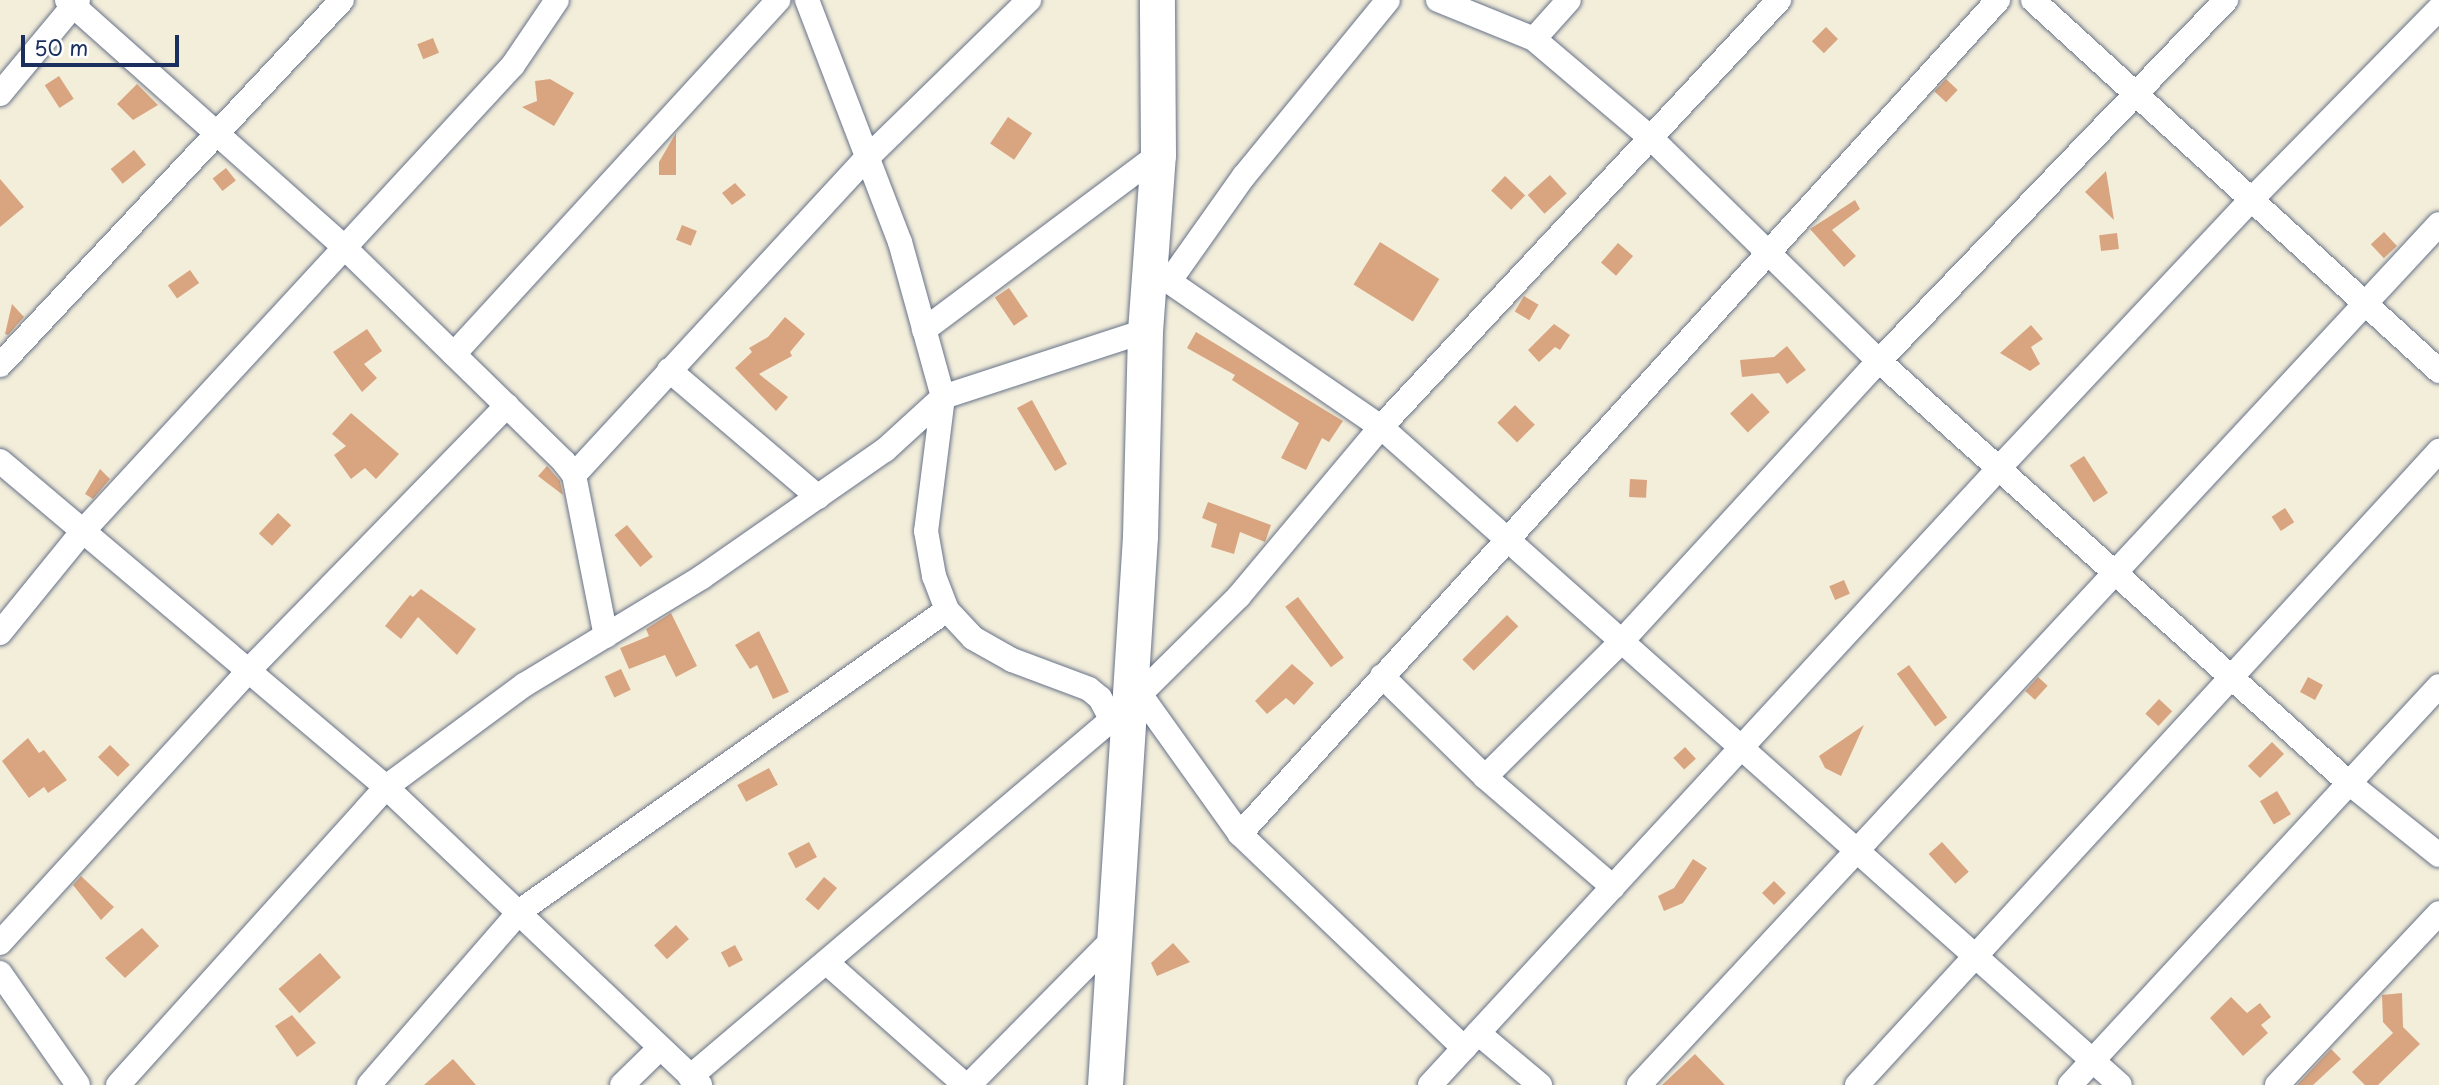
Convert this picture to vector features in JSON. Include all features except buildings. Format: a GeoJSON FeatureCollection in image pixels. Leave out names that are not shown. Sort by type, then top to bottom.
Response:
{"type":"FeatureCollection","features":[{"type":"Feature","properties":{"kind":"main road"},"geometry":{"type":"LineString","coordinates":[[1105,1085],[1127,706],[1140,536],[1145,331],[1161,274],[1157,0]]}},
{"type":"Feature","properties":{"kind":"street"},"geometry":{"type":"LineString","coordinates":[[0,365],[342,0]]}},
{"type":"Feature","properties":{"kind":"street"},"geometry":{"type":"LineString","coordinates":[[0,633],[83,531],[513,65],[557,0]]}},
{"type":"Feature","properties":{"kind":"street"},"geometry":{"type":"LineString","coordinates":[[454,354],[778,0]]}},
{"type":"Feature","properties":{"kind":"street"},"geometry":{"type":"LineString","coordinates":[[807,0],[900,242],[943,397],[926,531],[934,576],[947,610],[973,638],[1012,660],[1089,689],[1100,698],[1127,706],[1240,834],[1471,1041],[1540,1085]]}},
{"type":"Feature","properties":{"kind":"street"},"geometry":{"type":"LineString","coordinates":[[574,475],[866,159],[1029,0]]}},
{"type":"Feature","properties":{"kind":"street"},"geometry":{"type":"LineString","coordinates":[[1388,0],[1161,274],[1381,428],[2120,1085]]}},
{"type":"Feature","properties":{"kind":"street"},"geometry":{"type":"LineString","coordinates":[[1438,0],[1534,39],[1652,138],[1879,361],[2118,572],[2349,783],[2439,855]]}},
{"type":"Feature","properties":{"kind":"street"},"geometry":{"type":"LineString","coordinates":[[1534,39],[1569,0]]}},
{"type":"Feature","properties":{"kind":"street"},"geometry":{"type":"LineString","coordinates":[[0,461],[386,787],[520,911],[695,1081],[826,962],[1127,706],[1239,596],[1381,428],[1779,0]]}},
{"type":"Feature","properties":{"kind":"street"},"geometry":{"type":"LineString","coordinates":[[1240,834],[1506,538],[1998,0]]}},
{"type":"Feature","properties":{"kind":"street"},"geometry":{"type":"LineString","coordinates":[[2033,0],[2439,371]]}},
{"type":"Feature","properties":{"kind":"street"},"geometry":{"type":"LineString","coordinates":[[1485,777],[1622,641],[1879,361],[2133,93],[2226,0]]}},
{"type":"Feature","properties":{"kind":"street"},"geometry":{"type":"LineString","coordinates":[[0,94],[73,2],[215,134],[345,248],[574,475],[606,636]]}},
{"type":"Feature","properties":{"kind":"street"},"geometry":{"type":"LineString","coordinates":[[1430,1085],[1739,746],[2250,200],[2439,9]]}},
{"type":"Feature","properties":{"kind":"street"},"geometry":{"type":"LineString","coordinates":[[924,330],[1158,155]]}},
{"type":"Feature","properties":{"kind":"street"},"geometry":{"type":"LineString","coordinates":[[1639,1085],[1855,850],[2118,572],[2362,301],[2439,224]]}},
{"type":"Feature","properties":{"kind":"street"},"geometry":{"type":"LineString","coordinates":[[118,1085],[386,787],[524,685],[702,577],[885,450],[943,397],[1145,331]]}},
{"type":"Feature","properties":{"kind":"street"},"geometry":{"type":"LineString","coordinates":[[669,370],[818,497]]}},
{"type":"Feature","properties":{"kind":"street"},"geometry":{"type":"LineString","coordinates":[[0,943],[248,671],[507,406]]}},
{"type":"Feature","properties":{"kind":"street"},"geometry":{"type":"LineString","coordinates":[[1857,1085],[1978,959],[2439,451]]}},
{"type":"Feature","properties":{"kind":"street"},"geometry":{"type":"LineString","coordinates":[[369,1085],[520,911],[947,610]]}},
{"type":"Feature","properties":{"kind":"street"},"geometry":{"type":"LineString","coordinates":[[1382,676],[1485,777],[1613,887]]}},
{"type":"Feature","properties":{"kind":"street"},"geometry":{"type":"LineString","coordinates":[[2070,1085],[2439,686]]}},
{"type":"Feature","properties":{"kind":"street"},"geometry":{"type":"LineString","coordinates":[[2277,1085],[2439,913]]}},
{"type":"Feature","properties":{"kind":"street"},"geometry":{"type":"LineString","coordinates":[[826,962],[967,1085],[1115,937]]}},
{"type":"Feature","properties":{"kind":"street"},"geometry":{"type":"LineString","coordinates":[[0,973],[78,1085]]}},
{"type":"Feature","properties":{"kind":"street"},"geometry":{"type":"LineString","coordinates":[[622,1085],[660,1048]]}}]}
